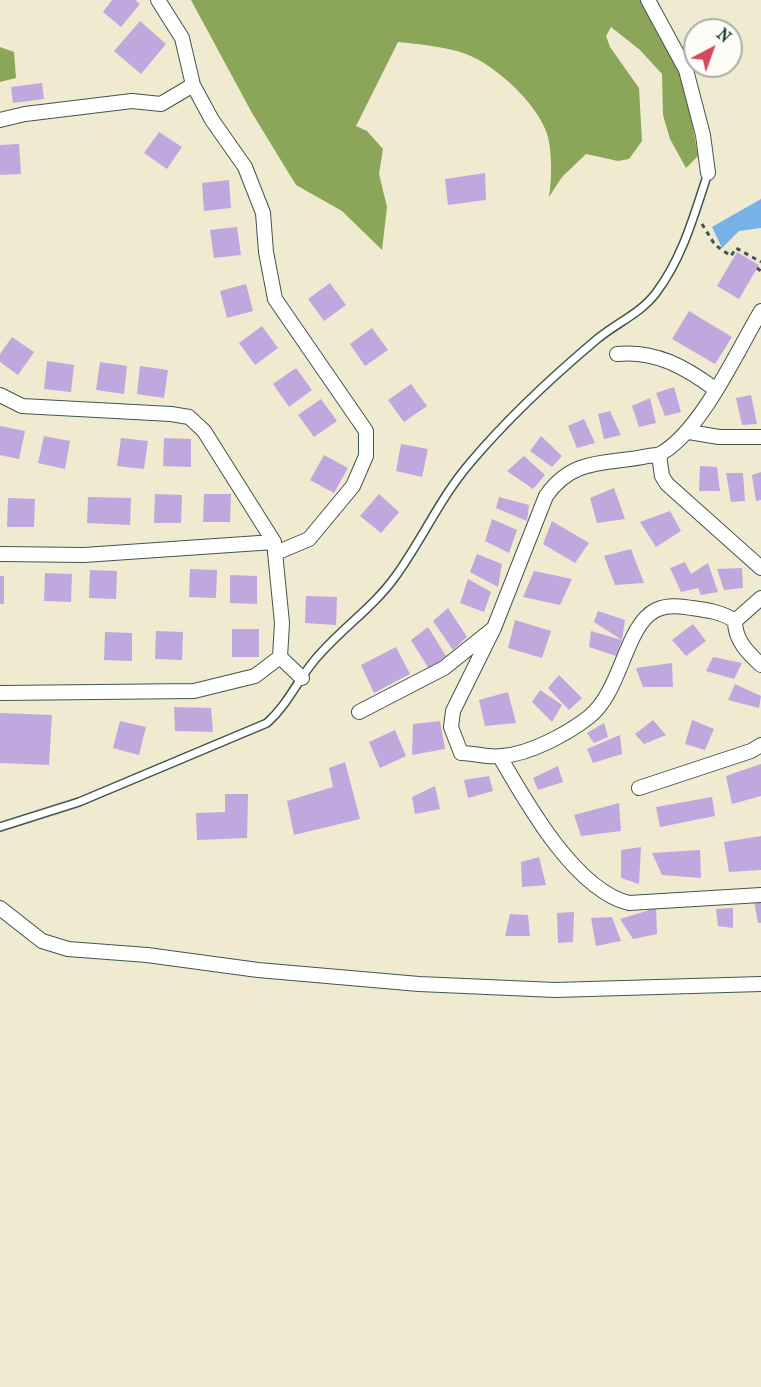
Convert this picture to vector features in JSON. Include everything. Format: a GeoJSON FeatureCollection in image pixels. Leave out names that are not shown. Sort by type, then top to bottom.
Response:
{"type":"FeatureCollection","features":[{"type":"Feature","properties":{"kind":"street"},"geometry":{"type":"LineString","coordinates":[[0,554],[84,555],[275,548],[309,538],[353,486],[366,456],[366,431],[275,299],[266,252],[263,213],[245,167],[212,120],[193,85],[182,38],[158,0]]}},
{"type":"Feature","properties":{"kind":"street"},"geometry":{"type":"LineString","coordinates":[[648,0],[686,70],[703,135],[708,173]]}},
{"type":"Feature","properties":{"kind":"street"},"geometry":{"type":"LineString","coordinates":[[0,120],[25,114],[132,101],[161,104],[193,85]]}},
{"type":"Feature","properties":{"kind":"street"},"geometry":{"type":"LineString","coordinates":[[735,621],[726,615],[684,607],[655,610],[642,622],[611,689],[590,716],[542,743],[501,757],[462,753],[451,727],[459,696],[494,628],[535,521],[555,483],[580,466],[604,460],[636,460],[659,455],[689,432],[761,311]]}},
{"type":"Feature","properties":{"kind":"street"},"geometry":{"type":"LineString","coordinates":[[617,354],[631,353],[675,363],[715,389]]}},
{"type":"Feature","properties":{"kind":"street"},"geometry":{"type":"LineString","coordinates":[[0,395],[22,406],[171,414],[189,417],[204,431],[275,548],[282,623],[280,657],[255,676],[194,692],[0,693]]}},
{"type":"Feature","properties":{"kind":"street"},"geometry":{"type":"LineString","coordinates":[[689,432],[719,437],[761,437]]}},
{"type":"Feature","properties":{"kind":"street"},"geometry":{"type":"LineString","coordinates":[[659,455],[662,476],[667,484],[761,568]]}},
{"type":"Feature","properties":{"kind":"street"},"geometry":{"type":"LineString","coordinates":[[761,598],[735,621],[735,633],[748,653],[761,665]]}},
{"type":"Feature","properties":{"kind":"street"},"geometry":{"type":"LineString","coordinates":[[359,712],[444,668],[494,628]]}},
{"type":"Feature","properties":{"kind":"street"},"geometry":{"type":"LineString","coordinates":[[280,657],[302,678]]}},
{"type":"Feature","properties":{"kind":"street"},"geometry":{"type":"LineString","coordinates":[[639,788],[751,751],[761,745]]}},
{"type":"Feature","properties":{"kind":"street"},"geometry":{"type":"LineString","coordinates":[[501,757],[546,835],[599,889],[612,899],[628,903],[761,895]]}},
{"type":"Feature","properties":{"kind":"street"},"geometry":{"type":"LineString","coordinates":[[0,908],[42,940],[68,949],[258,970],[419,984],[555,990],[761,984]]}},
{"type":"Feature","properties":{"kind":"lane"},"geometry":{"type":"LineString","coordinates":[[0,827],[79,802],[267,723],[282,709],[329,643],[395,578],[467,466],[497,432],[577,356],[609,329],[635,314],[656,293],[684,246],[708,173]]}},
{"type":"Feature","properties":{"kind":"path"},"geometry":{"type":"LineString","coordinates":[[701,223],[721,250],[731,256],[736,248],[761,262]]}},
{"type":"Feature","properties":{"kind":"green space"},"geometry":{"type":"Polygon","coordinates":[[[191,0],[640,0],[680,73],[687,95],[698,156],[686,168],[670,139],[663,115],[662,74],[640,50],[611,27],[606,36],[610,47],[639,88],[642,141],[629,159],[618,161],[586,154],[562,177],[549,197],[551,167],[548,137],[536,112],[515,88],[490,67],[466,54],[398,42],[356,126],[367,131],[383,149],[379,174],[387,207],[382,250],[342,211],[296,185],[252,113],[191,0]]]}},
{"type":"Feature","properties":{"kind":"green space"},"geometry":{"type":"Polygon","coordinates":[[[0,47],[14,52],[16,78],[0,82],[0,47]]]}},
{"type":"Feature","properties":{"kind":"water"},"geometry":{"type":"Polygon","coordinates":[[[761,199],[761,228],[739,231],[722,248],[712,227],[761,199]]]}},
{"type":"Feature","properties":{"kind":"building"},"geometry":{"type":"Polygon","coordinates":[[[112,0],[135,0],[140,4],[121,27],[103,12],[112,0]]]}},
{"type":"Feature","properties":{"kind":"building"},"geometry":{"type":"Polygon","coordinates":[[[140,21],[166,44],[141,74],[114,51],[140,21]]]}},
{"type":"Feature","properties":{"kind":"building"},"geometry":{"type":"Polygon","coordinates":[[[42,83],[44,99],[13,103],[11,87],[42,83]]]}},
{"type":"Feature","properties":{"kind":"building"},"geometry":{"type":"Polygon","coordinates":[[[159,132],[182,147],[167,169],[144,153],[159,132]]]}},
{"type":"Feature","properties":{"kind":"building"},"geometry":{"type":"Polygon","coordinates":[[[19,144],[21,174],[0,175],[0,145],[19,144]]]}},
{"type":"Feature","properties":{"kind":"building"},"geometry":{"type":"Polygon","coordinates":[[[485,173],[486,200],[448,205],[445,179],[485,173]]]}},
{"type":"Feature","properties":{"kind":"building"},"geometry":{"type":"Polygon","coordinates":[[[229,180],[231,208],[204,211],[202,183],[229,180]]]}},
{"type":"Feature","properties":{"kind":"building"},"geometry":{"type":"Polygon","coordinates":[[[237,227],[241,255],[214,258],[210,230],[237,227]]]}},
{"type":"Feature","properties":{"kind":"building"},"geometry":{"type":"Polygon","coordinates":[[[737,252],[759,265],[739,299],[717,286],[737,252]]]}},
{"type":"Feature","properties":{"kind":"building"},"geometry":{"type":"Polygon","coordinates":[[[330,283],[346,305],[324,321],[308,299],[330,283]]]}},
{"type":"Feature","properties":{"kind":"building"},"geometry":{"type":"Polygon","coordinates":[[[246,284],[253,311],[227,318],[220,291],[246,284]]]}},
{"type":"Feature","properties":{"kind":"building"},"geometry":{"type":"Polygon","coordinates":[[[689,311],[732,337],[715,364],[672,339],[689,311]]]}},
{"type":"Feature","properties":{"kind":"building"},"geometry":{"type":"Polygon","coordinates":[[[262,326],[278,348],[255,365],[239,343],[262,326]]]}},
{"type":"Feature","properties":{"kind":"building"},"geometry":{"type":"Polygon","coordinates":[[[372,328],[388,350],[365,366],[350,344],[372,328]]]}},
{"type":"Feature","properties":{"kind":"building"},"geometry":{"type":"Polygon","coordinates":[[[12,337],[34,352],[18,375],[0,362],[0,354],[12,337]]]}},
{"type":"Feature","properties":{"kind":"building"},"geometry":{"type":"Polygon","coordinates":[[[47,361],[74,365],[71,392],[44,389],[47,361]]]}},
{"type":"Feature","properties":{"kind":"building"},"geometry":{"type":"Polygon","coordinates":[[[100,362],[127,366],[124,394],[96,390],[100,362]]]}},
{"type":"Feature","properties":{"kind":"building"},"geometry":{"type":"Polygon","coordinates":[[[140,366],[168,370],[164,398],[137,394],[140,366]]]}},
{"type":"Feature","properties":{"kind":"building"},"geometry":{"type":"Polygon","coordinates":[[[296,368],[312,390],[289,407],[273,384],[296,368]]]}},
{"type":"Feature","properties":{"kind":"building"},"geometry":{"type":"Polygon","coordinates":[[[411,384],[427,406],[404,422],[388,400],[411,384]]]}},
{"type":"Feature","properties":{"kind":"building"},"geometry":{"type":"Polygon","coordinates":[[[674,387],[681,412],[665,416],[656,393],[674,387]]]}},
{"type":"Feature","properties":{"kind":"building"},"geometry":{"type":"Polygon","coordinates":[[[751,395],[757,424],[742,425],[736,398],[751,395]]]}},
{"type":"Feature","properties":{"kind":"building"},"geometry":{"type":"Polygon","coordinates":[[[650,398],[656,423],[639,427],[632,406],[650,398]]]}},
{"type":"Feature","properties":{"kind":"building"},"geometry":{"type":"Polygon","coordinates":[[[321,399],[337,421],[314,437],[298,415],[321,399]]]}},
{"type":"Feature","properties":{"kind":"building"},"geometry":{"type":"Polygon","coordinates":[[[610,411],[621,435],[604,439],[598,414],[610,411]]]}},
{"type":"Feature","properties":{"kind":"building"},"geometry":{"type":"Polygon","coordinates":[[[584,419],[595,443],[577,448],[568,426],[584,419]]]}},
{"type":"Feature","properties":{"kind":"building"},"geometry":{"type":"Polygon","coordinates":[[[0,426],[25,431],[19,459],[0,455],[0,426]]]}},
{"type":"Feature","properties":{"kind":"building"},"geometry":{"type":"Polygon","coordinates":[[[44,436],[70,441],[65,469],[38,463],[44,436]]]}},
{"type":"Feature","properties":{"kind":"building"},"geometry":{"type":"Polygon","coordinates":[[[541,436],[562,456],[552,467],[530,451],[541,436]]]}},
{"type":"Feature","properties":{"kind":"building"},"geometry":{"type":"Polygon","coordinates":[[[121,438],[148,441],[144,469],[117,466],[121,438]]]}},
{"type":"Feature","properties":{"kind":"building"},"geometry":{"type":"Polygon","coordinates":[[[164,438],[191,439],[191,467],[163,466],[164,438]]]}},
{"type":"Feature","properties":{"kind":"building"},"geometry":{"type":"Polygon","coordinates":[[[401,444],[428,449],[422,477],[396,471],[401,444]]]}},
{"type":"Feature","properties":{"kind":"building"},"geometry":{"type":"Polygon","coordinates":[[[324,455],[348,468],[334,493],[310,480],[324,455]]]}},
{"type":"Feature","properties":{"kind":"building"},"geometry":{"type":"Polygon","coordinates":[[[524,456],[545,475],[533,489],[507,471],[524,456]]]}},
{"type":"Feature","properties":{"kind":"building"},"geometry":{"type":"Polygon","coordinates":[[[700,466],[717,467],[720,491],[699,491],[700,466]]]}},
{"type":"Feature","properties":{"kind":"building"},"geometry":{"type":"Polygon","coordinates":[[[761,472],[761,500],[756,501],[752,475],[761,472]]]}},
{"type":"Feature","properties":{"kind":"building"},"geometry":{"type":"Polygon","coordinates":[[[726,473],[743,473],[745,501],[731,502],[726,473]]]}},
{"type":"Feature","properties":{"kind":"building"},"geometry":{"type":"Polygon","coordinates":[[[614,488],[625,519],[597,523],[590,498],[614,488]]]}},
{"type":"Feature","properties":{"kind":"building"},"geometry":{"type":"Polygon","coordinates":[[[155,494],[182,495],[181,523],[154,523],[155,494]]]}},
{"type":"Feature","properties":{"kind":"building"},"geometry":{"type":"Polygon","coordinates":[[[204,494],[231,494],[230,522],[203,522],[204,494]]]}},
{"type":"Feature","properties":{"kind":"building"},"geometry":{"type":"Polygon","coordinates":[[[379,494],[399,512],[381,533],[360,516],[379,494]]]}},
{"type":"Feature","properties":{"kind":"building"},"geometry":{"type":"Polygon","coordinates":[[[88,497],[131,498],[130,525],[87,523],[88,497]]]}},
{"type":"Feature","properties":{"kind":"building"},"geometry":{"type":"Polygon","coordinates":[[[499,497],[529,505],[527,521],[496,508],[499,497]]]}},
{"type":"Feature","properties":{"kind":"building"},"geometry":{"type":"Polygon","coordinates":[[[8,498],[35,499],[34,527],[7,527],[8,498]]]}},
{"type":"Feature","properties":{"kind":"building"},"geometry":{"type":"Polygon","coordinates":[[[670,511],[681,531],[656,547],[640,522],[670,511]]]}},
{"type":"Feature","properties":{"kind":"building"},"geometry":{"type":"Polygon","coordinates":[[[492,519],[517,530],[509,553],[485,541],[492,519]]]}},
{"type":"Feature","properties":{"kind":"building"},"geometry":{"type":"Polygon","coordinates":[[[552,521],[589,543],[575,563],[543,544],[552,521]]]}},
{"type":"Feature","properties":{"kind":"building"},"geometry":{"type":"Polygon","coordinates":[[[631,549],[644,583],[615,585],[604,556],[631,549]]]}},
{"type":"Feature","properties":{"kind":"building"},"geometry":{"type":"Polygon","coordinates":[[[477,554],[502,564],[498,587],[470,572],[477,554]]]}},
{"type":"Feature","properties":{"kind":"building"},"geometry":{"type":"Polygon","coordinates":[[[685,562],[691,574],[708,563],[718,592],[701,595],[698,588],[681,592],[670,568],[685,562]]]}},
{"type":"Feature","properties":{"kind":"building"},"geometry":{"type":"Polygon","coordinates":[[[742,568],[743,588],[724,590],[717,569],[742,568]]]}},
{"type":"Feature","properties":{"kind":"building"},"geometry":{"type":"Polygon","coordinates":[[[190,569],[217,570],[216,598],[189,597],[190,569]]]}},
{"type":"Feature","properties":{"kind":"building"},"geometry":{"type":"Polygon","coordinates":[[[90,570],[117,571],[116,599],[89,598],[90,570]]]}},
{"type":"Feature","properties":{"kind":"building"},"geometry":{"type":"Polygon","coordinates":[[[534,571],[572,579],[560,605],[523,597],[534,571]]]}},
{"type":"Feature","properties":{"kind":"building"},"geometry":{"type":"Polygon","coordinates":[[[45,573],[72,574],[71,602],[44,601],[45,573]]]}},
{"type":"Feature","properties":{"kind":"building"},"geometry":{"type":"Polygon","coordinates":[[[230,575],[257,576],[257,604],[230,603],[230,575]]]}},
{"type":"Feature","properties":{"kind":"building"},"geometry":{"type":"Polygon","coordinates":[[[0,576],[4,576],[4,604],[0,604],[0,576]]]}},
{"type":"Feature","properties":{"kind":"building"},"geometry":{"type":"Polygon","coordinates":[[[468,579],[491,592],[484,612],[460,603],[468,579]]]}},
{"type":"Feature","properties":{"kind":"building"},"geometry":{"type":"Polygon","coordinates":[[[306,596],[337,597],[336,625],[305,623],[306,596]]]}},
{"type":"Feature","properties":{"kind":"building"},"geometry":{"type":"Polygon","coordinates":[[[448,608],[467,637],[453,650],[433,621],[448,608]]]}},
{"type":"Feature","properties":{"kind":"building"},"geometry":{"type":"Polygon","coordinates":[[[598,611],[625,620],[622,640],[594,622],[598,611]]]}},
{"type":"Feature","properties":{"kind":"building"},"geometry":{"type":"Polygon","coordinates":[[[515,620],[551,631],[542,658],[508,648],[515,620]]]}},
{"type":"Feature","properties":{"kind":"building"},"geometry":{"type":"Polygon","coordinates":[[[693,624],[706,641],[686,656],[672,640],[693,624]]]}},
{"type":"Feature","properties":{"kind":"building"},"geometry":{"type":"Polygon","coordinates":[[[428,627],[446,656],[429,669],[411,640],[428,627]]]}},
{"type":"Feature","properties":{"kind":"building"},"geometry":{"type":"Polygon","coordinates":[[[232,629],[259,629],[259,657],[232,657],[232,629]]]}},
{"type":"Feature","properties":{"kind":"building"},"geometry":{"type":"Polygon","coordinates":[[[156,631],[183,632],[182,660],[155,659],[156,631]]]}},
{"type":"Feature","properties":{"kind":"building"},"geometry":{"type":"Polygon","coordinates":[[[591,631],[622,640],[616,656],[589,647],[591,631]]]}},
{"type":"Feature","properties":{"kind":"building"},"geometry":{"type":"Polygon","coordinates":[[[105,632],[132,633],[132,661],[104,660],[105,632]]]}},
{"type":"Feature","properties":{"kind":"building"},"geometry":{"type":"Polygon","coordinates":[[[396,647],[410,674],[374,693],[361,665],[396,647]]]}},
{"type":"Feature","properties":{"kind":"building"},"geometry":{"type":"Polygon","coordinates":[[[713,657],[742,663],[734,679],[706,671],[713,657]]]}},
{"type":"Feature","properties":{"kind":"building"},"geometry":{"type":"Polygon","coordinates":[[[672,663],[673,687],[643,687],[636,668],[672,663]]]}},
{"type":"Feature","properties":{"kind":"building"},"geometry":{"type":"Polygon","coordinates":[[[559,675],[582,698],[569,710],[548,688],[559,675]]]}},
{"type":"Feature","properties":{"kind":"building"},"geometry":{"type":"Polygon","coordinates":[[[735,684],[761,696],[759,708],[728,700],[735,684]]]}},
{"type":"Feature","properties":{"kind":"building"},"geometry":{"type":"Polygon","coordinates":[[[540,690],[562,705],[552,722],[532,702],[540,690]]]}},
{"type":"Feature","properties":{"kind":"building"},"geometry":{"type":"Polygon","coordinates":[[[508,692],[516,723],[485,726],[479,700],[508,692]]]}},
{"type":"Feature","properties":{"kind":"building"},"geometry":{"type":"Polygon","coordinates":[[[174,707],[211,708],[213,732],[175,731],[174,707]]]}},
{"type":"Feature","properties":{"kind":"building"},"geometry":{"type":"Polygon","coordinates":[[[0,713],[52,715],[49,765],[0,763],[0,713]]]}},
{"type":"Feature","properties":{"kind":"building"},"geometry":{"type":"Polygon","coordinates":[[[653,720],[666,735],[644,744],[635,734],[653,720]]]}},
{"type":"Feature","properties":{"kind":"building"},"geometry":{"type":"Polygon","coordinates":[[[692,720],[714,729],[705,750],[685,744],[692,720]]]}},
{"type":"Feature","properties":{"kind":"building"},"geometry":{"type":"Polygon","coordinates":[[[120,721],[146,727],[139,755],[113,748],[120,721]]]}},
{"type":"Feature","properties":{"kind":"building"},"geometry":{"type":"Polygon","coordinates":[[[440,721],[445,749],[412,755],[413,724],[440,721]]]}},
{"type":"Feature","properties":{"kind":"building"},"geometry":{"type":"Polygon","coordinates":[[[604,723],[608,737],[594,743],[587,733],[604,723]]]}},
{"type":"Feature","properties":{"kind":"building"},"geometry":{"type":"Polygon","coordinates":[[[395,730],[406,756],[380,768],[369,742],[395,730]]]}},
{"type":"Feature","properties":{"kind":"building"},"geometry":{"type":"Polygon","coordinates":[[[620,735],[622,754],[593,763],[587,749],[620,735]]]}},
{"type":"Feature","properties":{"kind":"building"},"geometry":{"type":"Polygon","coordinates":[[[345,762],[360,819],[294,835],[287,801],[333,787],[329,768],[345,762]]]}},
{"type":"Feature","properties":{"kind":"building"},"geometry":{"type":"Polygon","coordinates":[[[761,764],[761,796],[732,804],[726,776],[761,764]]]}},
{"type":"Feature","properties":{"kind":"building"},"geometry":{"type":"Polygon","coordinates":[[[558,766],[563,782],[538,790],[533,778],[558,766]]]}},
{"type":"Feature","properties":{"kind":"building"},"geometry":{"type":"Polygon","coordinates":[[[489,776],[493,791],[468,798],[464,780],[489,776]]]}},
{"type":"Feature","properties":{"kind":"building"},"geometry":{"type":"Polygon","coordinates":[[[435,786],[440,809],[415,814],[412,797],[435,786]]]}},
{"type":"Feature","properties":{"kind":"building"},"geometry":{"type":"Polygon","coordinates":[[[225,794],[248,794],[247,838],[197,840],[196,813],[225,812],[225,794]]]}},
{"type":"Feature","properties":{"kind":"building"},"geometry":{"type":"Polygon","coordinates":[[[712,797],[715,816],[660,827],[656,807],[712,797]]]}},
{"type":"Feature","properties":{"kind":"building"},"geometry":{"type":"Polygon","coordinates":[[[619,803],[621,831],[581,836],[574,815],[619,803]]]}},
{"type":"Feature","properties":{"kind":"building"},"geometry":{"type":"Polygon","coordinates":[[[761,836],[761,870],[729,872],[724,842],[761,836]]]}},
{"type":"Feature","properties":{"kind":"building"},"geometry":{"type":"Polygon","coordinates":[[[641,847],[639,884],[621,878],[621,850],[641,847]]]}},
{"type":"Feature","properties":{"kind":"building"},"geometry":{"type":"Polygon","coordinates":[[[700,850],[701,878],[662,875],[652,853],[700,850]]]}},
{"type":"Feature","properties":{"kind":"building"},"geometry":{"type":"Polygon","coordinates":[[[539,857],[546,885],[522,887],[521,862],[539,857]]]}},
{"type":"Feature","properties":{"kind":"building"},"geometry":{"type":"Polygon","coordinates":[[[754,901],[761,901],[761,923],[758,923],[754,901]]]}},
{"type":"Feature","properties":{"kind":"building"},"geometry":{"type":"Polygon","coordinates":[[[656,908],[657,934],[633,939],[620,919],[656,908]]]}},
{"type":"Feature","properties":{"kind":"building"},"geometry":{"type":"Polygon","coordinates":[[[733,908],[733,928],[718,926],[716,909],[733,908]]]}},
{"type":"Feature","properties":{"kind":"building"},"geometry":{"type":"Polygon","coordinates":[[[574,912],[573,942],[558,943],[557,913],[574,912]]]}},
{"type":"Feature","properties":{"kind":"building"},"geometry":{"type":"Polygon","coordinates":[[[510,914],[528,915],[530,936],[505,936],[510,914]]]}},
{"type":"Feature","properties":{"kind":"building"},"geometry":{"type":"Polygon","coordinates":[[[612,917],[621,941],[596,946],[591,918],[612,917]]]}}]}
